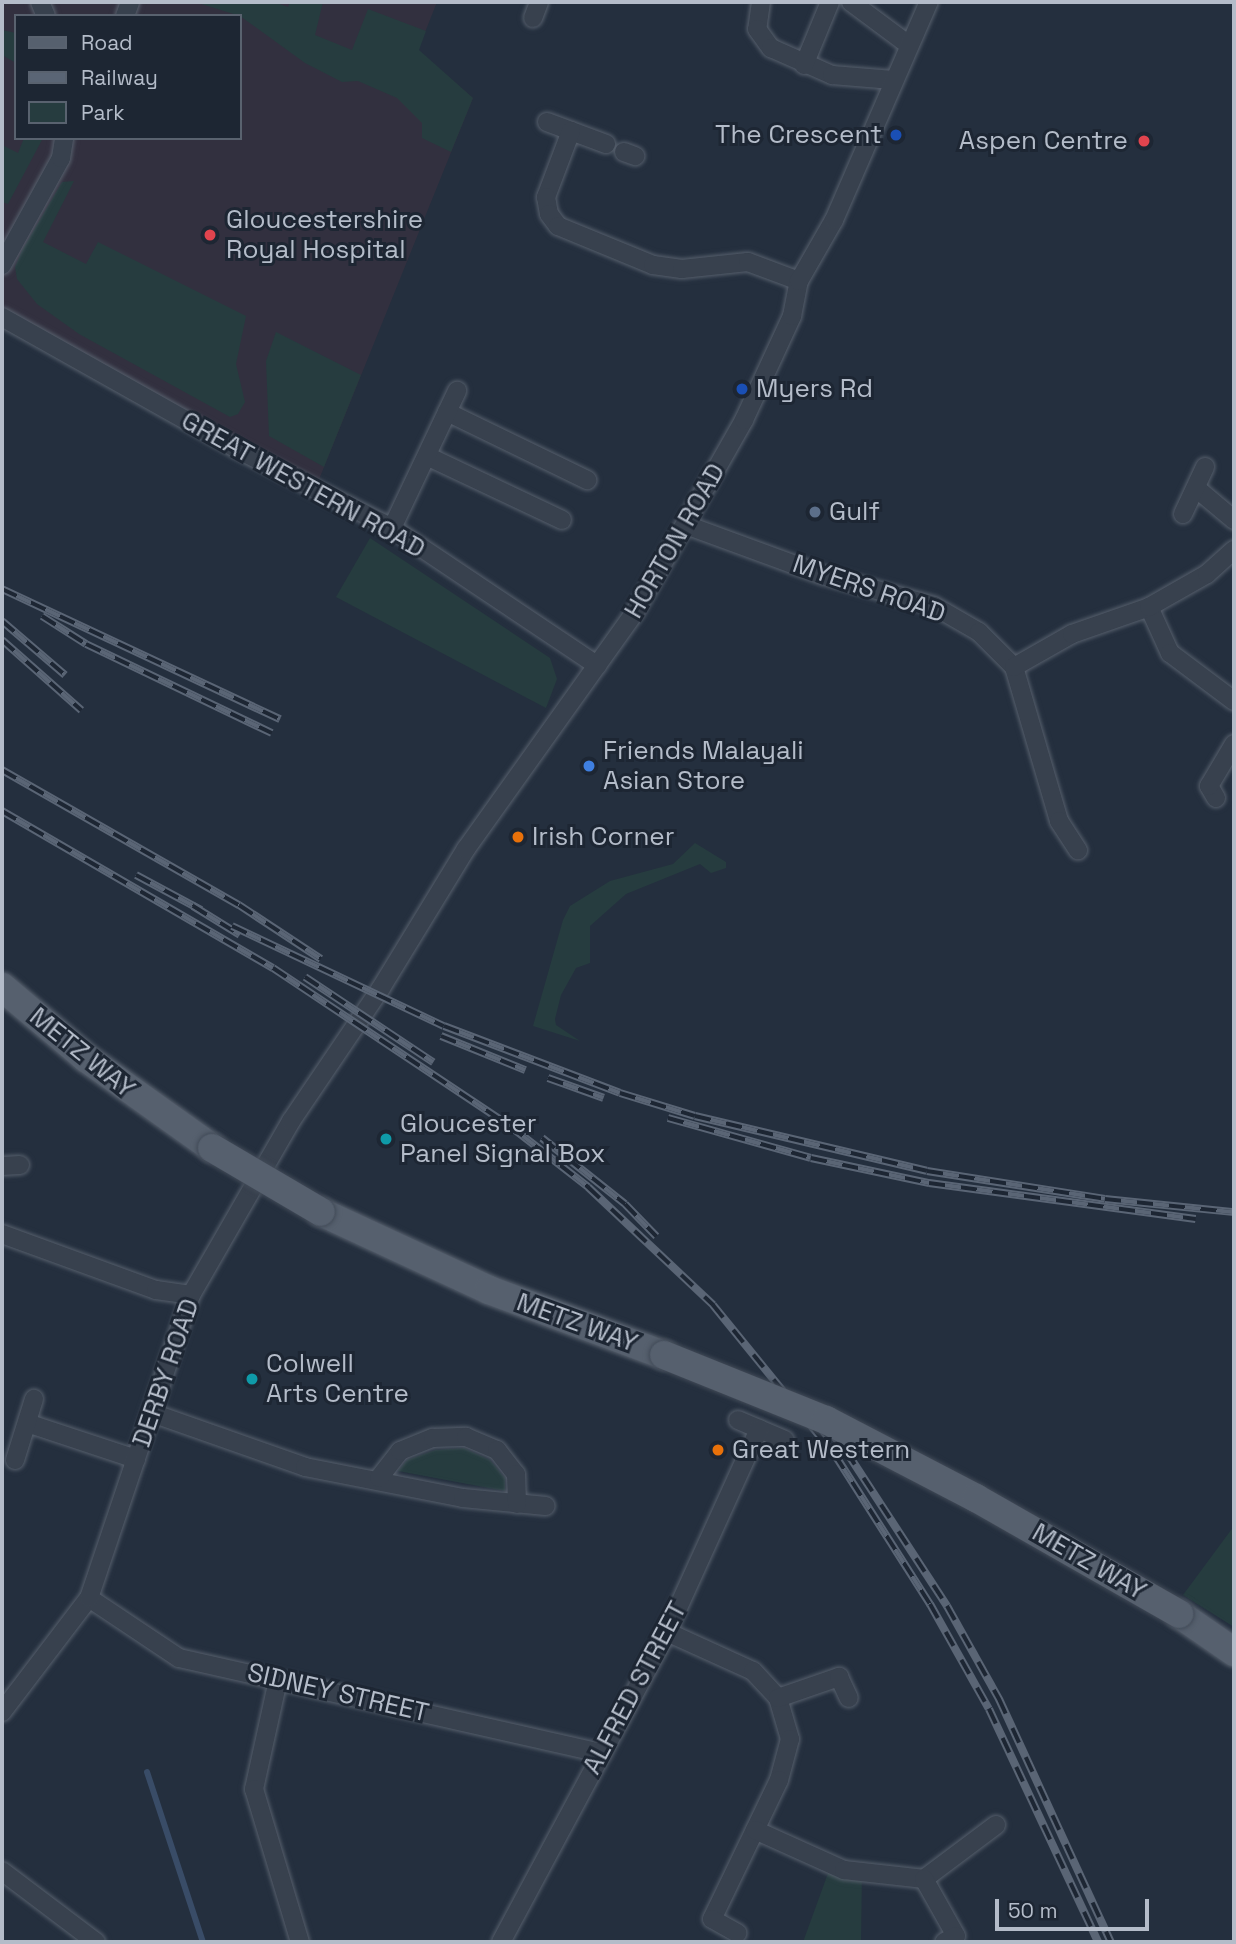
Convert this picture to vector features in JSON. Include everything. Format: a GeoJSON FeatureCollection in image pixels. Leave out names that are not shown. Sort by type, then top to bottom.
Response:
{"type":"FeatureCollection","features":[{"type":"Feature","properties":{"kind":"main road","name":"METZ WAY"},"geometry":{"type":"LineString","coordinates":[[2,987],[86,1058],[212,1148],[321,1212],[489,1290],[664,1355],[826,1420],[976,1497],[1179,1614],[1234,1640]]}},
{"type":"Feature","properties":{"kind":"main road","name":"METZ WAY"},"geometry":{"type":"LineString","coordinates":[[1179,1614],[1234,1652]]}},
{"type":"Feature","properties":{"kind":"street"},"geometry":{"type":"LineString","coordinates":[[761,2],[757,29],[771,48],[804,65],[832,75],[893,80]]}},
{"type":"Feature","properties":{"kind":"street"},"geometry":{"type":"LineString","coordinates":[[804,65],[830,2]]}},
{"type":"Feature","properties":{"kind":"street"},"geometry":{"type":"LineString","coordinates":[[851,2],[909,45]]}},
{"type":"Feature","properties":{"kind":"street","name":"HORTON ROAD"},"geometry":{"type":"LineString","coordinates":[[345,1038],[381,988],[496,806],[597,665],[686,525],[750,409],[792,317],[799,281],[834,220],[929,2]]}},
{"type":"Feature","properties":{"kind":"street"},"geometry":{"type":"LineString","coordinates":[[547,122],[606,144]]}},
{"type":"Feature","properties":{"kind":"street"},"geometry":{"type":"LineString","coordinates":[[571,131],[546,197],[549,214],[558,226],[653,265],[681,269],[748,262],[799,281]]}},
{"type":"Feature","properties":{"kind":"street"},"geometry":{"type":"LineString","coordinates":[[2,265],[61,158],[64,140]]}},
{"type":"Feature","properties":{"kind":"street","name":"GREAT WESTERN ROAD"},"geometry":{"type":"LineString","coordinates":[[2,317],[237,449],[392,528],[597,665]]}},
{"type":"Feature","properties":{"kind":"street"},"geometry":{"type":"LineString","coordinates":[[392,528],[429,457],[457,391]]}},
{"type":"Feature","properties":{"kind":"street"},"geometry":{"type":"LineString","coordinates":[[447,412],[587,480]]}},
{"type":"Feature","properties":{"kind":"street"},"geometry":{"type":"LineString","coordinates":[[429,457],[562,520]]}},
{"type":"Feature","properties":{"kind":"street"},"geometry":{"type":"LineString","coordinates":[[1183,514],[1205,467]]}},
{"type":"Feature","properties":{"kind":"street"},"geometry":{"type":"LineString","coordinates":[[1196,488],[1234,520]]}},
{"type":"Feature","properties":{"kind":"street","name":"MYERS ROAD"},"geometry":{"type":"LineString","coordinates":[[686,525],[823,575],[934,606],[979,632],[1014,667],[1059,821],[1078,850]]}},
{"type":"Feature","properties":{"kind":"street"},"geometry":{"type":"LineString","coordinates":[[1014,667],[1072,634],[1149,607],[1207,573],[1234,550]]}},
{"type":"Feature","properties":{"kind":"street"},"geometry":{"type":"LineString","coordinates":[[1149,607],[1170,653],[1234,701]]}},
{"type":"Feature","properties":{"kind":"street"},"geometry":{"type":"LineString","coordinates":[[1208,785],[1234,744]]}},
{"type":"Feature","properties":{"kind":"street","name":"DERBY ROAD"},"geometry":{"type":"LineString","coordinates":[[2,1712],[89,1598],[191,1295],[345,1038]]}},
{"type":"Feature","properties":{"kind":"street"},"geometry":{"type":"LineString","coordinates":[[2,1234],[156,1290],[191,1295]]}},
{"type":"Feature","properties":{"kind":"street"},"geometry":{"type":"LineString","coordinates":[[15,1460],[34,1399]]}},
{"type":"Feature","properties":{"kind":"street"},"geometry":{"type":"LineString","coordinates":[[152,1413],[305,1467],[379,1478],[463,1498],[546,1506]]}},
{"type":"Feature","properties":{"kind":"street"},"geometry":{"type":"LineString","coordinates":[[738,1420],[785,1440]]}},
{"type":"Feature","properties":{"kind":"street"},"geometry":{"type":"LineString","coordinates":[[27,1423],[136,1459]]}},
{"type":"Feature","properties":{"kind":"street","name":"ALFRED STREET"},"geometry":{"type":"LineString","coordinates":[[501,1942],[667,1632],[759,1429]]}},
{"type":"Feature","properties":{"kind":"street"},"geometry":{"type":"LineString","coordinates":[[379,1478],[400,1451],[433,1438],[466,1437],[498,1450],[516,1474],[517,1504]]}},
{"type":"Feature","properties":{"kind":"street","name":"SIDNEY STREET"},"geometry":{"type":"LineString","coordinates":[[89,1598],[179,1658],[602,1752]]}},
{"type":"Feature","properties":{"kind":"street"},"geometry":{"type":"LineString","coordinates":[[667,1632],[753,1671],[778,1698],[790,1739],[779,1780],[712,1919],[737,1933]]}},
{"type":"Feature","properties":{"kind":"street"},"geometry":{"type":"LineString","coordinates":[[778,1698],[839,1677],[849,1698]]}},
{"type":"Feature","properties":{"kind":"street"},"geometry":{"type":"LineString","coordinates":[[278,1680],[254,1789],[300,1942]]}},
{"type":"Feature","properties":{"kind":"street"},"geometry":{"type":"LineString","coordinates":[[755,1830],[844,1870],[924,1879],[996,1825]]}},
{"type":"Feature","properties":{"kind":"street"},"geometry":{"type":"LineString","coordinates":[[2,1871],[96,1942]]}},
{"type":"Feature","properties":{"kind":"street"},"geometry":{"type":"LineString","coordinates":[[924,1879],[956,1936],[944,1942]]}},
{"type":"Feature","properties":{"kind":"shaded area","name":"Gloucestershire Royal Hospital"},"geometry":{"type":"Polygon","coordinates":[[[2,2],[437,2],[418,50],[473,98],[316,487],[2,317],[2,2]]]}},
{"type":"Feature","properties":{"kind":"green space"},"geometry":{"type":"Polygon","coordinates":[[[195,2],[274,2],[288,7],[290,2],[323,2],[315,35],[352,50],[368,9],[426,31],[419,50],[473,98],[451,152],[422,138],[422,123],[397,98],[358,81],[342,82],[305,63],[242,17],[242,14],[195,2]]]}},
{"type":"Feature","properties":{"kind":"green space"},"geometry":{"type":"Polygon","coordinates":[[[2,30],[14,33],[14,62],[2,55],[2,30]]]}},
{"type":"Feature","properties":{"kind":"green space"},"geometry":{"type":"Polygon","coordinates":[[[23,140],[42,140],[8,204],[2,202],[2,145],[18,153],[23,140]]]}},
{"type":"Feature","properties":{"kind":"green space"},"geometry":{"type":"Polygon","coordinates":[[[74,181],[43,242],[86,264],[98,242],[246,316],[236,364],[245,402],[238,414],[230,417],[79,334],[37,304],[17,279],[15,267],[22,250],[62,182],[74,181]]]}},
{"type":"Feature","properties":{"kind":"green space"},"geometry":{"type":"Polygon","coordinates":[[[276,332],[361,375],[324,467],[269,436],[266,361],[276,332]]]}},
{"type":"Feature","properties":{"kind":"green space"},"geometry":{"type":"Polygon","coordinates":[[[370,538],[550,658],[557,679],[546,708],[336,597],[370,538]]]}},
{"type":"Feature","properties":{"kind":"green space"},"geometry":{"type":"Polygon","coordinates":[[[695,843],[726,862],[726,868],[711,873],[700,864],[626,894],[590,926],[590,963],[576,968],[561,995],[555,1019],[556,1025],[580,1041],[533,1026],[563,920],[570,906],[610,881],[673,864],[695,843]]]}},
{"type":"Feature","properties":{"kind":"green space"},"geometry":{"type":"Polygon","coordinates":[[[464,1448],[490,1460],[505,1478],[505,1491],[398,1471],[407,1460],[435,1450],[464,1448]]]}},
{"type":"Feature","properties":{"kind":"green space"},"geometry":{"type":"Polygon","coordinates":[[[1234,1526],[1234,1627],[1183,1595],[1234,1526]]]}},
{"type":"Feature","properties":{"kind":"green space"},"geometry":{"type":"Polygon","coordinates":[[[831,1865],[862,1872],[861,1942],[803,1942],[831,1865]]]}},
{"type":"Feature","properties":{"kind":"waterway"},"geometry":{"type":"LineString","coordinates":[[147,1772],[203,1942]]}},
{"type":"Feature","properties":{"kind":"railway"},"geometry":{"type":"LineString","coordinates":[[2,589],[280,719]]}},
{"type":"Feature","properties":{"kind":"railway"},"geometry":{"type":"LineString","coordinates":[[42,616],[86,644],[272,733]]}},
{"type":"Feature","properties":{"kind":"railway"},"geometry":{"type":"LineString","coordinates":[[2,621],[65,675]]}},
{"type":"Feature","properties":{"kind":"railway"},"geometry":{"type":"LineString","coordinates":[[2,640],[81,710]]}},
{"type":"Feature","properties":{"kind":"railway"},"geometry":{"type":"LineString","coordinates":[[2,770],[239,905],[321,959]]}},
{"type":"Feature","properties":{"kind":"railway"},"geometry":{"type":"LineString","coordinates":[[2,811],[273,968],[510,1126],[588,1187],[713,1305],[835,1455],[930,1604],[989,1709],[1098,1942]]}},
{"type":"Feature","properties":{"kind":"railway"},"geometry":{"type":"LineString","coordinates":[[136,875],[201,910]]}},
{"type":"Feature","properties":{"kind":"railway"},"geometry":{"type":"LineString","coordinates":[[193,906],[240,935]]}},
{"type":"Feature","properties":{"kind":"railway"},"geometry":{"type":"LineString","coordinates":[[232,926],[444,1026],[620,1093],[695,1116],[927,1171],[1105,1199],[1234,1212]]}},
{"type":"Feature","properties":{"kind":"railway"},"geometry":{"type":"LineString","coordinates":[[305,977],[433,1062]]}},
{"type":"Feature","properties":{"kind":"railway"},"geometry":{"type":"LineString","coordinates":[[441,1036],[525,1070]]}},
{"type":"Feature","properties":{"kind":"railway"},"geometry":{"type":"LineString","coordinates":[[548,1078],[604,1098]]}},
{"type":"Feature","properties":{"kind":"railway"},"geometry":{"type":"LineString","coordinates":[[668,1118],[811,1158],[929,1183],[1196,1219]]}},
{"type":"Feature","properties":{"kind":"railway"},"geometry":{"type":"LineString","coordinates":[[542,1138],[625,1204],[656,1236]]}},
{"type":"Feature","properties":{"kind":"railway"},"geometry":{"type":"LineString","coordinates":[[817,1415],[846,1451],[947,1606],[999,1699],[1111,1942]]}},
{"type":"Feature","properties":{"kind":"place","name":"The Crescent"},"geometry":{"type":"Point","coordinates":[896,135]}},
{"type":"Feature","properties":{"kind":"place","name":"Aspen Centre"},"geometry":{"type":"Point","coordinates":[1144,141]}},
{"type":"Feature","properties":{"kind":"place","name":"Gloucestershire Royal Hospital"},"geometry":{"type":"Point","coordinates":[210,235]}},
{"type":"Feature","properties":{"kind":"place","name":"Myers Rd"},"geometry":{"type":"Point","coordinates":[742,389]}},
{"type":"Feature","properties":{"kind":"place","name":"Gulf"},"geometry":{"type":"Point","coordinates":[815,512]}},
{"type":"Feature","properties":{"kind":"place","name":"Friends Malayali Asian Store"},"geometry":{"type":"Point","coordinates":[589,766]}},
{"type":"Feature","properties":{"kind":"place","name":"Irish Corner"},"geometry":{"type":"Point","coordinates":[518,837]}},
{"type":"Feature","properties":{"kind":"place","name":"Gloucester Panel Signal Box"},"geometry":{"type":"Point","coordinates":[386,1139]}},
{"type":"Feature","properties":{"kind":"place","name":"Colwell Arts Centre"},"geometry":{"type":"Point","coordinates":[252,1379]}},
{"type":"Feature","properties":{"kind":"place","name":"Great Western"},"geometry":{"type":"Point","coordinates":[718,1450]}}]}
